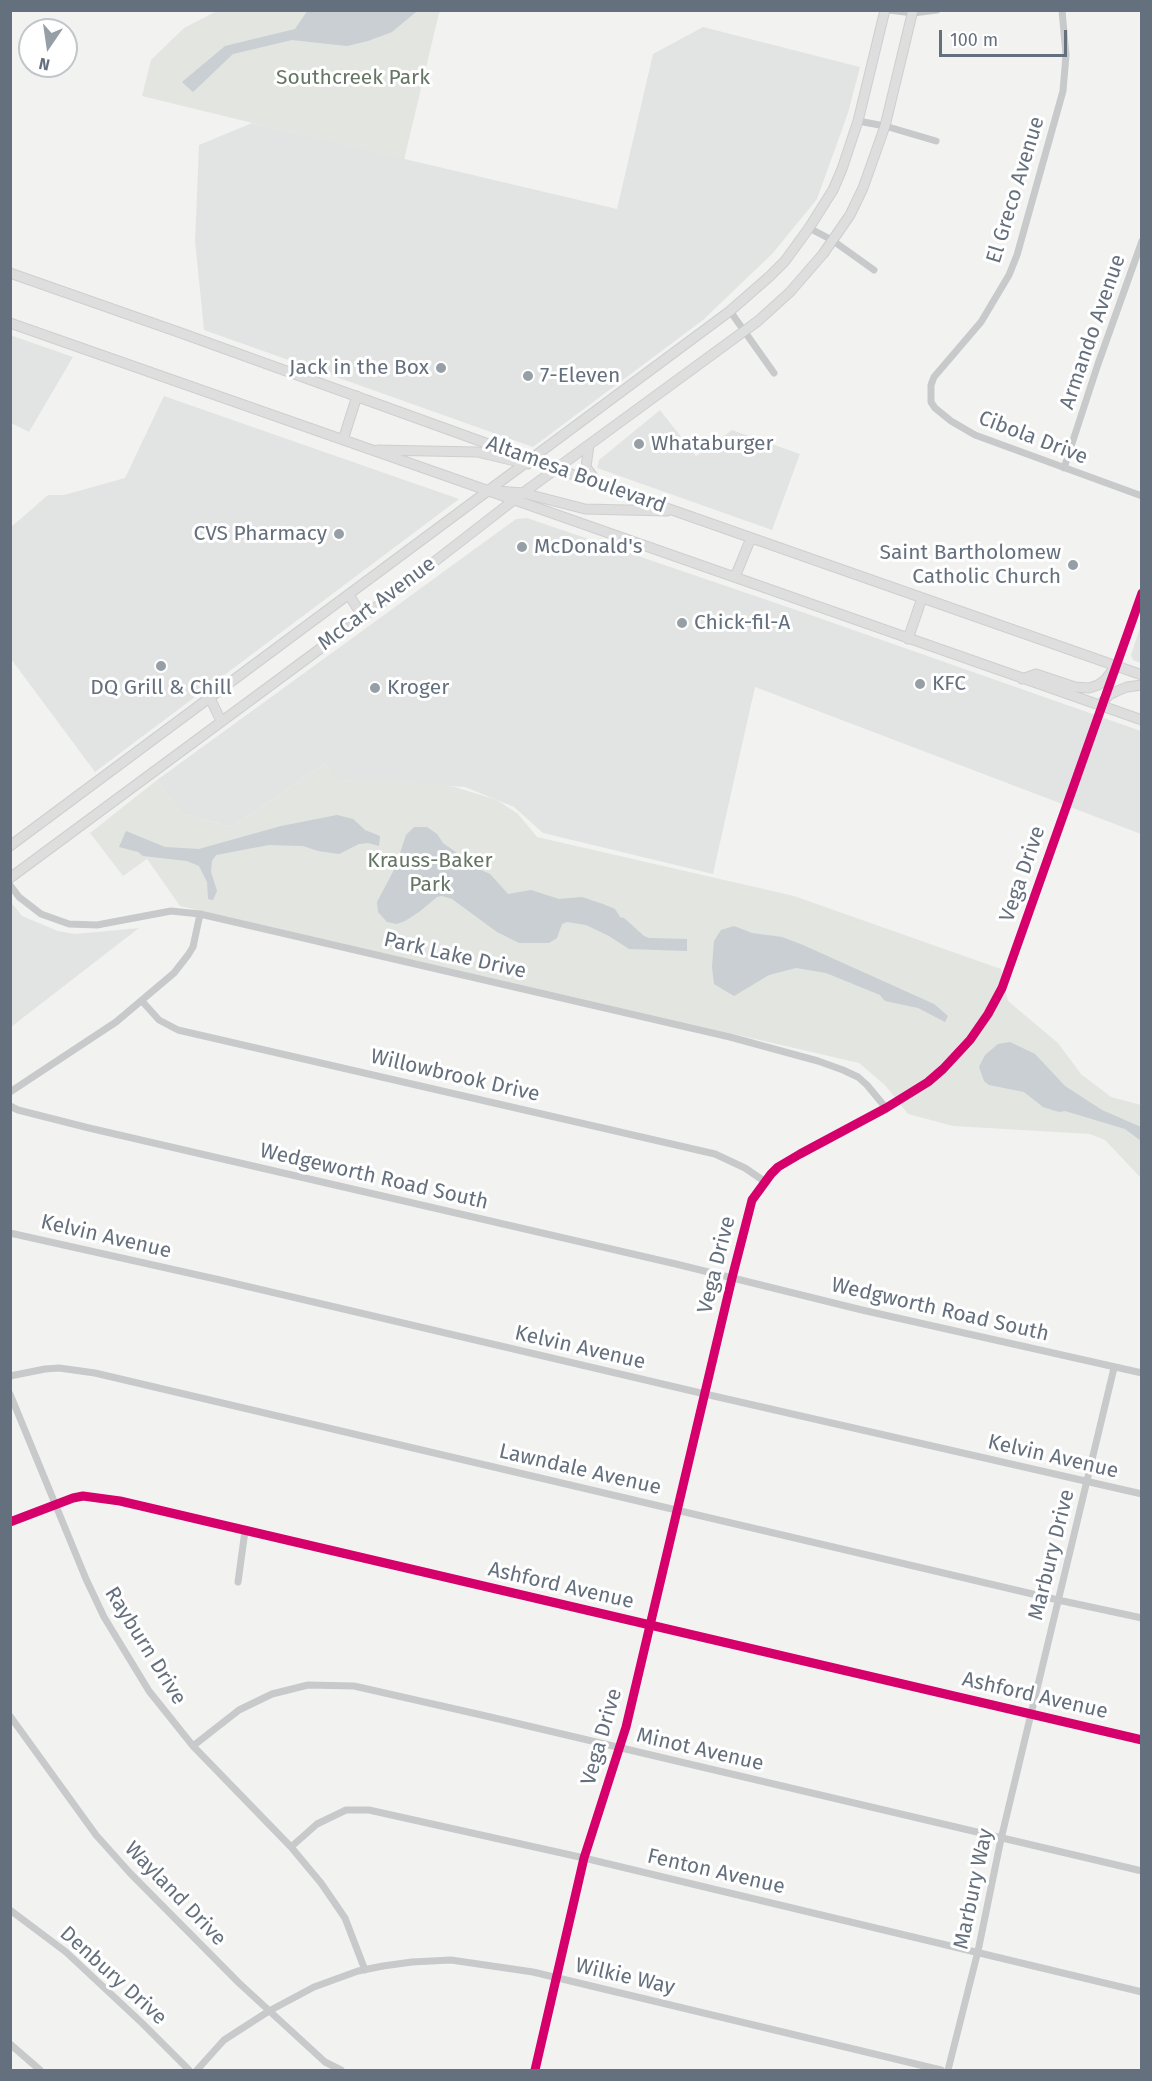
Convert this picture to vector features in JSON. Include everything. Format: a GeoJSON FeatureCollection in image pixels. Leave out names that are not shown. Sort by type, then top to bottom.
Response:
{"type":"FeatureCollection","features":[{"type":"Feature","properties":{"kind":"main road","name":"McCart Avenue"},"geometry":{"type":"LineString","coordinates":[[10,846],[730,311],[785,261],[833,190],[858,121],[887,10]]}},
{"type":"Feature","properties":{"kind":"main road","name":"McCart Avenue"},"geometry":{"type":"LineString","coordinates":[[10,878],[363,616],[513,500],[744,331],[790,292],[807,274],[856,204],[885,126],[913,12]]}},
{"type":"Feature","properties":{"kind":"main road","name":"Altamesa Boulevard"},"geometry":{"type":"LineString","coordinates":[[10,273],[357,396],[527,461],[557,468],[1142,675]]}},
{"type":"Feature","properties":{"kind":"main road","name":"Altamesa Boulevard"},"geometry":{"type":"LineString","coordinates":[[10,323],[1142,720]]}},
{"type":"Feature","properties":{"kind":"main road"},"geometry":{"type":"LineString","coordinates":[[343,441],[357,396]]}},
{"type":"Feature","properties":{"kind":"main road"},"geometry":{"type":"LineString","coordinates":[[589,445],[586,467],[598,483]]}},
{"type":"Feature","properties":{"kind":"main road"},"geometry":{"type":"LineString","coordinates":[[370,450],[477,453],[527,461]]}},
{"type":"Feature","properties":{"kind":"main road"},"geometry":{"type":"LineString","coordinates":[[489,492],[523,493],[585,509],[674,511]]}},
{"type":"Feature","properties":{"kind":"main road"},"geometry":{"type":"LineString","coordinates":[[735,577],[751,538]]}},
{"type":"Feature","properties":{"kind":"main road"},"geometry":{"type":"LineString","coordinates":[[349,595],[363,616]]}},
{"type":"Feature","properties":{"kind":"main road"},"geometry":{"type":"LineString","coordinates":[[908,639],[922,598]]}},
{"type":"Feature","properties":{"kind":"main road"},"geometry":{"type":"LineString","coordinates":[[1022,679],[1036,674],[1075,687],[1089,688],[1098,686],[1116,666]]}},
{"type":"Feature","properties":{"kind":"main road"},"geometry":{"type":"LineString","coordinates":[[1101,705],[1109,695],[1117,691],[1142,685]]}},
{"type":"Feature","properties":{"kind":"main road"},"geometry":{"type":"LineString","coordinates":[[210,698],[221,721]]}},
{"type":"Feature","properties":{"kind":"street"},"geometry":{"type":"LineString","coordinates":[[887,10],[913,12],[938,10]]}},
{"type":"Feature","properties":{"kind":"street","name":"El Greco Avenue"},"geometry":{"type":"LineString","coordinates":[[930,391],[934,378],[981,322],[1009,275],[1017,255],[1063,91],[1066,55],[1062,10]]}},
{"type":"Feature","properties":{"kind":"street"},"geometry":{"type":"LineString","coordinates":[[858,121],[885,126],[936,141]]}},
{"type":"Feature","properties":{"kind":"street"},"geometry":{"type":"LineString","coordinates":[[809,228],[832,240],[874,270]]}},
{"type":"Feature","properties":{"kind":"street","name":"Armando Avenue"},"geometry":{"type":"LineString","coordinates":[[1064,468],[1142,242]]}},
{"type":"Feature","properties":{"kind":"street"},"geometry":{"type":"LineString","coordinates":[[730,311],[774,373]]}},
{"type":"Feature","properties":{"kind":"street","name":"Cibola Drive"},"geometry":{"type":"LineString","coordinates":[[930,391],[935,408],[960,428],[1142,496]]}},
{"type":"Feature","properties":{"kind":"street","name":"Vega Drive"},"geometry":{"type":"LineString","coordinates":[[535,2070],[584,1858],[620,1748],[749,1209],[757,1191],[778,1167],[886,1108],[928,1082],[944,1069],[970,1040],[988,1014],[1002,988],[1142,593]]}},
{"type":"Feature","properties":{"kind":"street","name":"Park Lake Drive"},"geometry":{"type":"LineString","coordinates":[[10,885],[19,897],[41,914],[69,924],[97,925],[171,912],[200,914],[730,1037],[818,1061],[858,1077],[886,1108]]}},
{"type":"Feature","properties":{"kind":"street"},"geometry":{"type":"LineString","coordinates":[[10,1092],[116,1022],[174,973],[188,956],[200,914]]}},
{"type":"Feature","properties":{"kind":"street","name":"Willowbrook Drive"},"geometry":{"type":"LineString","coordinates":[[142,1001],[159,1020],[178,1030],[715,1154],[745,1168],[765,1181]]}},
{"type":"Feature","properties":{"kind":"street","name":"Wedgeworth Road South"},"geometry":{"type":"LineString","coordinates":[[10,1106],[89,1128],[732,1278]]}},
{"type":"Feature","properties":{"kind":"street","name":"Kelvin Avenue"},"geometry":{"type":"LineString","coordinates":[[10,1233],[1142,1494]]}},
{"type":"Feature","properties":{"kind":"street","name":"Wedgworth Road South"},"geometry":{"type":"LineString","coordinates":[[732,1278],[862,1310],[1142,1373]]}},
{"type":"Feature","properties":{"kind":"street","name":"Lawndale Avenue"},"geometry":{"type":"LineString","coordinates":[[10,1377],[59,1368],[95,1373],[1142,1618]]}},
{"type":"Feature","properties":{"kind":"street","name":"Marbury Drive"},"geometry":{"type":"LineString","coordinates":[[1030,1714],[1114,1368]]}},
{"type":"Feature","properties":{"kind":"street","name":"Rayburn Drive"},"geometry":{"type":"LineString","coordinates":[[10,1394],[54,1504],[104,1617],[149,1692],[193,1746],[291,1847],[321,1884],[345,1917],[365,1970]]}},
{"type":"Feature","properties":{"kind":"street","name":"Ashford Avenue"},"geometry":{"type":"LineString","coordinates":[[10,1522],[54,1504],[83,1496],[120,1501],[1142,1740]]}},
{"type":"Feature","properties":{"kind":"street"},"geometry":{"type":"LineString","coordinates":[[238,1582],[245,1531]]}},
{"type":"Feature","properties":{"kind":"street","name":"Minot Avenue"},"geometry":{"type":"LineString","coordinates":[[193,1746],[239,1710],[256,1701],[308,1685],[335,1684],[378,1691],[1142,1871]]}},
{"type":"Feature","properties":{"kind":"street","name":"Marbury Way"},"geometry":{"type":"LineString","coordinates":[[948,2070],[978,1952],[1030,1714]]}},
{"type":"Feature","properties":{"kind":"street","name":"Wayland Drive"},"geometry":{"type":"LineString","coordinates":[[10,1716],[103,1843],[239,1983],[325,2062],[342,2070]]}},
{"type":"Feature","properties":{"kind":"street"},"geometry":{"type":"LineString","coordinates":[[10,1737],[20,1731]]}},
{"type":"Feature","properties":{"kind":"street","name":"Fenton Avenue"},"geometry":{"type":"LineString","coordinates":[[291,1847],[317,1824],[346,1810],[357,1809],[398,1815],[1142,1992]]}},
{"type":"Feature","properties":{"kind":"street","name":"Denbury Drive"},"geometry":{"type":"LineString","coordinates":[[10,1910],[66,1952],[189,2070]]}},
{"type":"Feature","properties":{"kind":"street","name":"Wilkie Way"},"geometry":{"type":"LineString","coordinates":[[197,2070],[224,2040],[269,2011],[314,1987],[365,1970],[412,1962],[451,1960],[489,1964],[557,1978],[941,2070]]}},
{"type":"Feature","properties":{"kind":"street"},"geometry":{"type":"LineString","coordinates":[[10,2044],[40,2070]]}},
{"type":"Feature","properties":{"kind":"shaded area"},"geometry":{"type":"Polygon","coordinates":[[[308,10],[417,11],[392,32],[368,41],[347,46],[292,40],[233,54],[193,92],[182,82],[225,46],[295,29],[308,10]]]}},
{"type":"Feature","properties":{"kind":"shaded area"},"geometry":{"type":"Polygon","coordinates":[[[703,27],[860,67],[848,113],[817,199],[773,253],[703,320],[533,447],[204,330],[195,241],[199,145],[252,123],[617,209],[653,54],[703,27]]]}},
{"type":"Feature","properties":{"kind":"shaded area"},"geometry":{"type":"Polygon","coordinates":[[[10,335],[73,357],[29,432],[11,423],[10,335]]]}},
{"type":"Feature","properties":{"kind":"shaded area"},"geometry":{"type":"Polygon","coordinates":[[[164,396],[459,499],[95,772],[11,659],[11,527],[48,495],[64,495],[125,478],[164,396]]]}},
{"type":"Feature","properties":{"kind":"shaded area"},"geometry":{"type":"Polygon","coordinates":[[[660,410],[696,456],[732,430],[800,454],[772,530],[597,468],[599,460],[660,410]]]}},
{"type":"Feature","properties":{"kind":"shaded area"},"geometry":{"type":"Polygon","coordinates":[[[527,518],[1141,731],[1141,834],[755,687],[713,874],[543,833],[514,807],[465,787],[338,780],[325,763],[232,827],[182,814],[157,780],[516,519],[527,518]]]}},
{"type":"Feature","properties":{"kind":"shaded area"},"geometry":{"type":"Polygon","coordinates":[[[1141,625],[1142,663],[1133,660],[1131,655],[1141,625]]]}},
{"type":"Feature","properties":{"kind":"shaded area"},"geometry":{"type":"Polygon","coordinates":[[[337,815],[353,819],[365,830],[380,836],[379,846],[368,843],[359,844],[339,854],[303,846],[269,845],[216,855],[212,861],[211,872],[217,891],[213,900],[208,899],[207,882],[199,866],[187,861],[143,856],[138,852],[119,847],[126,831],[165,847],[199,849],[281,826],[337,815]]]}},
{"type":"Feature","properties":{"kind":"shaded area"},"geometry":{"type":"Polygon","coordinates":[[[414,827],[427,827],[437,834],[443,843],[479,869],[490,874],[508,894],[531,890],[559,899],[582,897],[615,909],[620,917],[649,938],[687,939],[687,951],[629,949],[586,925],[567,922],[562,924],[557,938],[549,943],[519,943],[497,932],[452,899],[442,896],[437,897],[405,921],[397,924],[387,922],[378,912],[377,902],[395,868],[406,835],[414,827]]]}},
{"type":"Feature","properties":{"kind":"shaded area"},"geometry":{"type":"Polygon","coordinates":[[[11,902],[22,916],[58,931],[75,934],[139,928],[11,1027],[11,902]]]}},
{"type":"Feature","properties":{"kind":"shaded area"},"geometry":{"type":"Polygon","coordinates":[[[734,926],[752,933],[782,937],[803,945],[934,1004],[948,1016],[945,1022],[918,1008],[885,1001],[880,995],[826,973],[796,968],[769,975],[734,996],[714,984],[712,967],[714,941],[721,930],[734,926]]]}},
{"type":"Feature","properties":{"kind":"shaded area"},"geometry":{"type":"Polygon","coordinates":[[[1010,1042],[1035,1054],[1065,1086],[1102,1110],[1141,1127],[1141,1141],[1125,1129],[1065,1111],[1059,1112],[1043,1107],[1024,1092],[989,1085],[984,1081],[979,1067],[985,1055],[998,1044],[1010,1042]]]}},
{"type":"Feature","properties":{"kind":"green space","name":"Southcreek Park"},"geometry":{"type":"Polygon","coordinates":[[[217,11],[444,11],[439,13],[404,160],[142,96],[151,60],[184,28],[217,11]]]}},
{"type":"Feature","properties":{"kind":"green space","name":"Krauss-Baker Park"},"geometry":{"type":"Polygon","coordinates":[[[325,763],[339,780],[426,783],[455,787],[497,800],[518,814],[537,837],[794,896],[1001,969],[1008,1001],[1058,1043],[1081,1074],[1111,1097],[1141,1105],[1141,1178],[1105,1140],[1090,1134],[953,1126],[908,1114],[885,1085],[859,1063],[180,906],[147,859],[123,876],[90,833],[157,780],[182,814],[232,827],[325,763]]]}},
{"type":"Feature","properties":{"kind":"cycle path"},"geometry":{"type":"LineString","coordinates":[[535,2070],[584,1858],[626,1727],[752,1200],[778,1167],[886,1108],[928,1082],[970,1040],[988,1014],[1002,988],[1142,593]]}},
{"type":"Feature","properties":{"kind":"cycle path"},"geometry":{"type":"LineString","coordinates":[[10,1522],[83,1496],[120,1501],[1142,1740]]}},
{"type":"Feature","properties":{"kind":"place","name":"Jack in the Box"},"geometry":{"type":"Point","coordinates":[441,368]}},
{"type":"Feature","properties":{"kind":"place","name":"7-Eleven"},"geometry":{"type":"Point","coordinates":[528,376]}},
{"type":"Feature","properties":{"kind":"place","name":"Whataburger"},"geometry":{"type":"Point","coordinates":[639,444]}},
{"type":"Feature","properties":{"kind":"place","name":"CVS Pharmacy"},"geometry":{"type":"Point","coordinates":[339,534]}},
{"type":"Feature","properties":{"kind":"place","name":"McDonald's"},"geometry":{"type":"Point","coordinates":[522,547]}},
{"type":"Feature","properties":{"kind":"place","name":"Saint Bartholomew Catholic Church"},"geometry":{"type":"Point","coordinates":[1073,565]}},
{"type":"Feature","properties":{"kind":"place","name":"Chick-fil-A"},"geometry":{"type":"Point","coordinates":[682,623]}},
{"type":"Feature","properties":{"kind":"place","name":"DQ Grill & Chill"},"geometry":{"type":"Point","coordinates":[161,666]}},
{"type":"Feature","properties":{"kind":"place","name":"KFC"},"geometry":{"type":"Point","coordinates":[920,684]}},
{"type":"Feature","properties":{"kind":"place","name":"Kroger"},"geometry":{"type":"Point","coordinates":[375,688]}}]}
